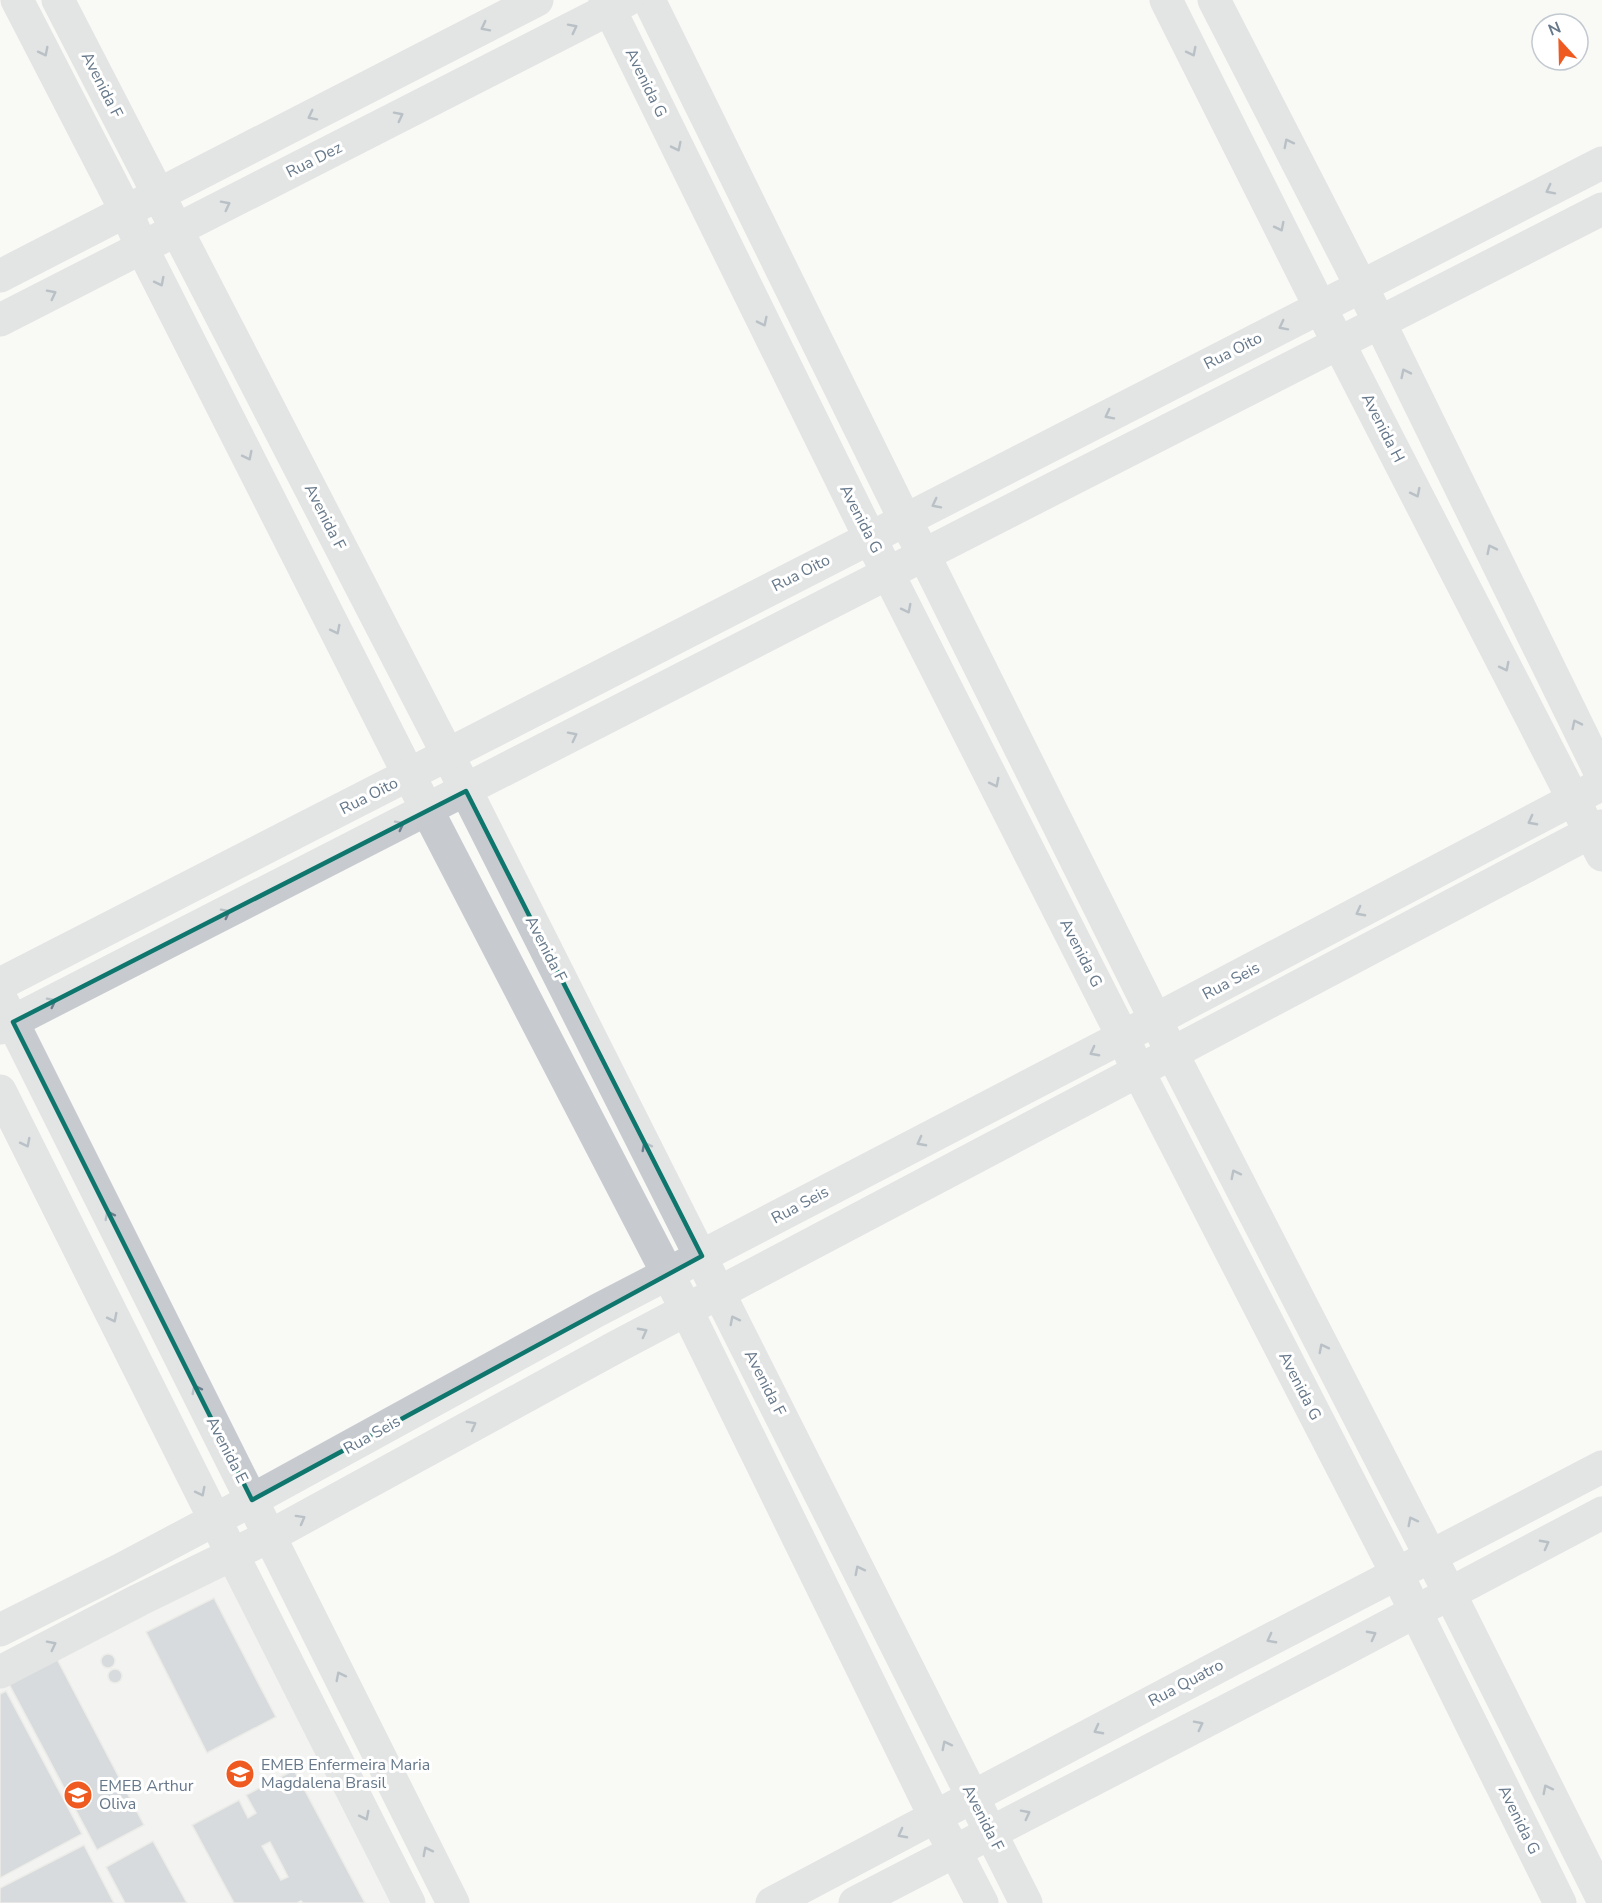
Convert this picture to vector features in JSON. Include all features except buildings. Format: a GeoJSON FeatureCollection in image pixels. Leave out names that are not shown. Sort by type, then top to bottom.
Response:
{"type":"FeatureCollection","features":[{"type":"Feature","properties":{"kind":"street"},"geometry":{"type":"LineString","coordinates":[[17,0],[409,775],[686,1309],[935,1817],[982,1903]]}},
{"type":"Feature","properties":{"kind":"street","name":"Avenida F"},"geometry":{"type":"LineString","coordinates":[[58,0],[448,755],[1026,1903]]}},
{"type":"Feature","properties":{"kind":"street"},"geometry":{"type":"LineString","coordinates":[[0,276],[537,0]]}},
{"type":"Feature","properties":{"kind":"street"},"geometry":{"type":"LineString","coordinates":[[649,0],[905,520],[1157,1019],[1172,1053],[1450,1594],[1602,1898]]}},
{"type":"Feature","properties":{"kind":"street","name":"Avenida H"},"geometry":{"type":"LineString","coordinates":[[1166,0],[1572,799],[1598,838]]}},
{"type":"Feature","properties":{"kind":"street"},"geometry":{"type":"LineString","coordinates":[[1214,0],[1380,323],[1602,776]]}},
{"type":"Feature","properties":{"kind":"street","name":"Rua Dez"},"geometry":{"type":"LineString","coordinates":[[0,320],[614,3]]}},
{"type":"Feature","properties":{"kind":"street","name":"Avenida G"},"geometry":{"type":"LineString","coordinates":[[614,3],[870,538],[1123,1037],[1138,1071],[1397,1574],[1560,1903]]}},
{"type":"Feature","properties":{"kind":"street","name":"Rua Oito"},"geometry":{"type":"LineString","coordinates":[[0,984],[1602,163]]}},
{"type":"Feature","properties":{"kind":"street"},"geometry":{"type":"LineString","coordinates":[[4,1016],[466,791],[1602,209]]}},
{"type":"Feature","properties":{"kind":"street","name":"Rua Seis"},"geometry":{"type":"LineString","coordinates":[[0,1630],[215,1520],[598,1310],[1123,1037],[1602,784]]}},
{"type":"Feature","properties":{"kind":"street"},"geometry":{"type":"LineString","coordinates":[[0,1672],[270,1536],[686,1309],[1172,1053],[1598,838]]}},
{"type":"Feature","properties":{"kind":"street","name":"Avenida E"},"geometry":{"type":"LineString","coordinates":[[4,1016],[252,1500],[453,1903]]}},
{"type":"Feature","properties":{"kind":"street"},"geometry":{"type":"LineString","coordinates":[[0,1091],[409,1903]]}},
{"type":"Feature","properties":{"kind":"street","name":"Rua Quatro"},"geometry":{"type":"LineString","coordinates":[[772,1903],[1602,1467]]}},
{"type":"Feature","properties":{"kind":"street"},"geometry":{"type":"LineString","coordinates":[[855,1903],[1602,1513]]}},
{"type":"Feature","properties":{"kind":"street"},"geometry":{"type":"LineString","coordinates":[[1304,1622],[1326,1659]]}},
{"type":"Feature","properties":{"kind":"street"},"geometry":{"type":"LineString","coordinates":[[1529,1840],[1562,1818]]}},
{"type":"Feature","properties":{"kind":"highlighted area"},"geometry":{"type":"Polygon","coordinates":[[[466,791],[702,1256],[252,1500],[13,1022],[466,791]]]}},
{"type":"Feature","properties":{"kind":"shaded area","name":"EMEB Enfermeira Maria Magdalena Brasil"},"geometry":{"type":"Polygon","coordinates":[[[229,1568],[401,1903],[0,1903],[0,1686],[229,1568]]]}},
{"type":"Feature","properties":{"kind":"place","name":"EMEB Enfermeira Maria Magdalena Brasil"},"geometry":{"type":"Point","coordinates":[240,1774]}},
{"type":"Feature","properties":{"kind":"place","name":"EMEB Arthur Oliva"},"geometry":{"type":"Point","coordinates":[78,1795]}}]}
